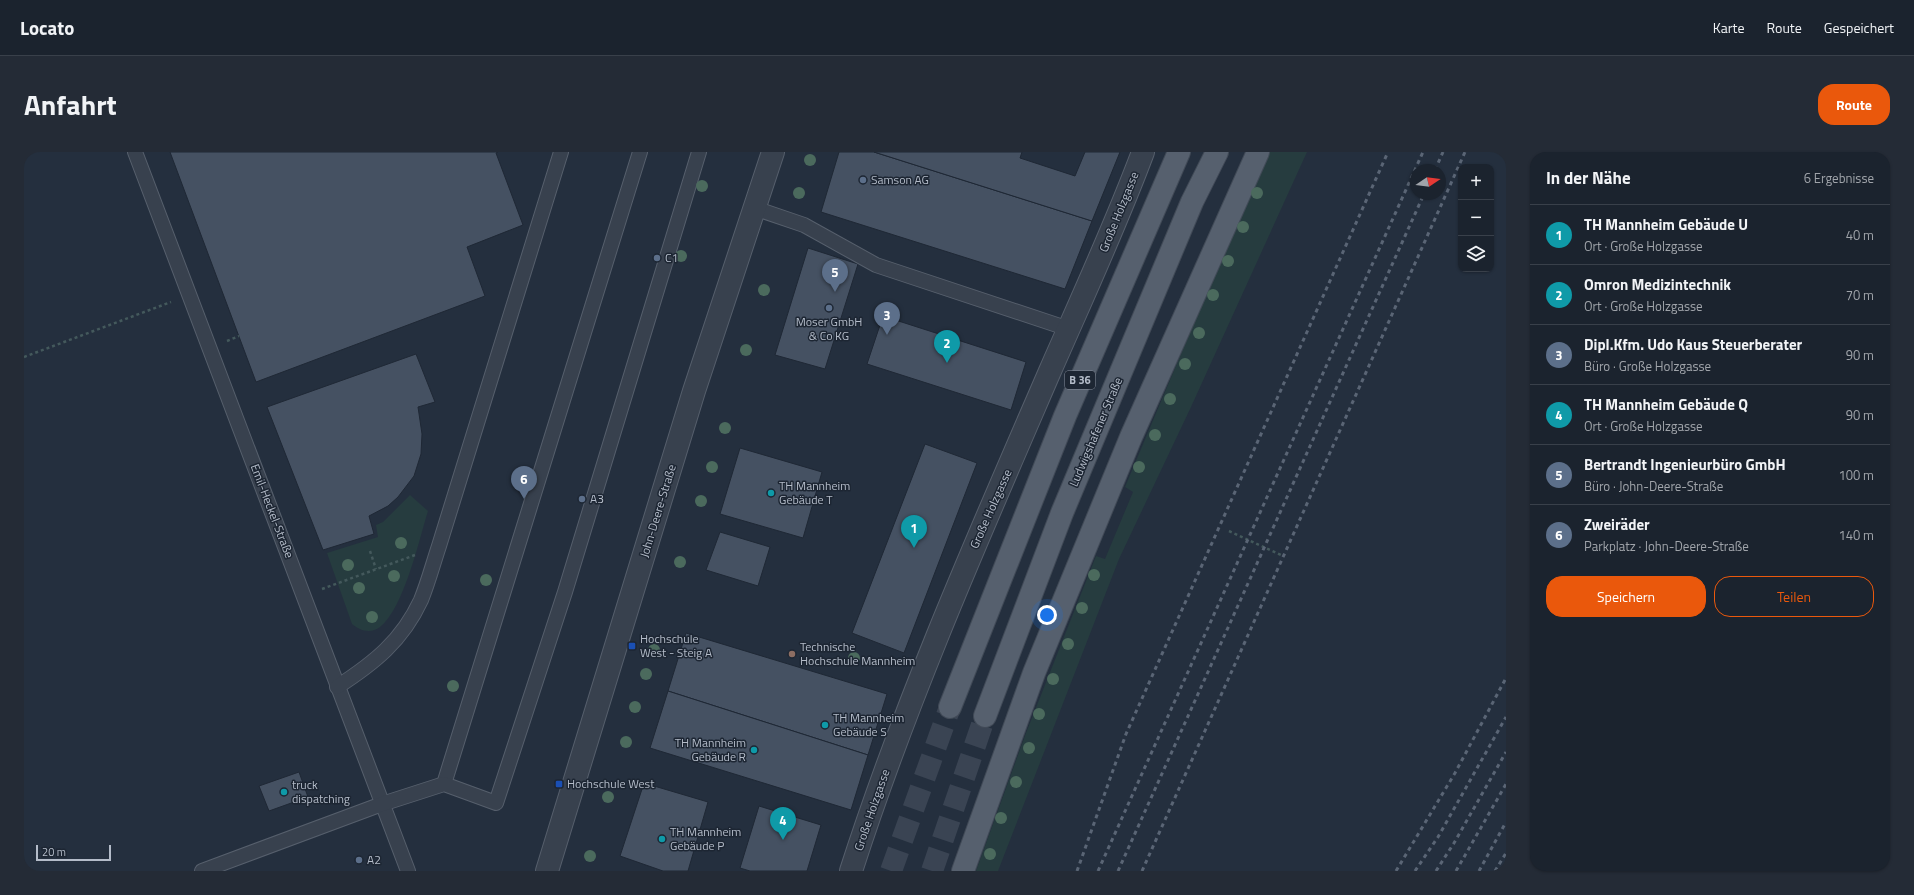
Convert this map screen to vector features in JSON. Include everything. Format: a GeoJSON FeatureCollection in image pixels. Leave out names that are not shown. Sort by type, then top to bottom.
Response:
{"type":"FeatureCollection","features":[{"type":"Feature","properties":{"kind":"main road","name":"B 36"},"geometry":{"type":"LineString","coordinates":[[950,707],[1065,416],[1179,152]]}},
{"type":"Feature","properties":{"kind":"main road","name":"Ludwigshafener Straße"},"geometry":{"type":"LineString","coordinates":[[985,716],[1062,513],[1192,202],[1217,152]]}},
{"type":"Feature","properties":{"kind":"main road"},"geometry":{"type":"LineString","coordinates":[[963,871],[1034,673],[1131,437],[1258,152]]}},
{"type":"Feature","properties":{"kind":"street","name":"John-Deere-Straße"},"geometry":{"type":"LineString","coordinates":[[546,871],[694,391],[773,152]]}},
{"type":"Feature","properties":{"kind":"street","name":"Große Holzgasse"},"geometry":{"type":"LineString","coordinates":[[851,871],[870,813],[916,689],[967,565],[1119,216],[1143,152]]}},
{"type":"Feature","properties":{"kind":"lane","name":"Emil-Heckel-Straße"},"geometry":{"type":"LineString","coordinates":[[135,152],[408,871]]}},
{"type":"Feature","properties":{"kind":"lane"},"geometry":{"type":"LineString","coordinates":[[337,687],[374,661],[391,646],[407,625],[421,600],[561,152]]}},
{"type":"Feature","properties":{"kind":"lane"},"geometry":{"type":"LineString","coordinates":[[444,784],[640,152]]}},
{"type":"Feature","properties":{"kind":"lane"},"geometry":{"type":"LineString","coordinates":[[202,871],[382,804],[444,784],[496,803],[566,592],[699,152]]}},
{"type":"Feature","properties":{"kind":"lane"},"geometry":{"type":"LineString","coordinates":[[754,208],[804,225],[876,265],[1069,329]]}},
{"type":"Feature","properties":{"kind":"path"},"geometry":{"type":"LineString","coordinates":[[24,357],[173,301]]}},
{"type":"Feature","properties":{"kind":"path"},"geometry":{"type":"LineString","coordinates":[[1229,531],[1282,556]]}},
{"type":"Feature","properties":{"kind":"path"},"geometry":{"type":"LineString","coordinates":[[304,596],[439,546]]}},
{"type":"Feature","properties":{"kind":"path"},"geometry":{"type":"LineString","coordinates":[[370,551],[376,569]]}},
{"type":"Feature","properties":{"kind":"green space"},"geometry":{"type":"Polygon","coordinates":[[[1269,152],[1307,152],[1191,407],[1119,559],[998,871],[976,871],[1026,733],[1096,556],[1105,559],[1133,492],[1125,487],[1244,204],[1269,152]]]}},
{"type":"Feature","properties":{"kind":"green space"},"geometry":{"type":"Polygon","coordinates":[[[410,495],[428,511],[410,573],[389,618],[377,629],[369,631],[362,630],[352,624],[327,553],[378,537],[376,525],[383,522],[410,495]]]}},
{"type":"Feature","properties":{"kind":"building"},"geometry":{"type":"Polygon","coordinates":[[[170,152],[498,152],[496,153],[523,225],[467,247],[485,296],[256,382],[170,152]]]}},
{"type":"Feature","properties":{"kind":"building"},"geometry":{"type":"Polygon","coordinates":[[[839,152],[874,152],[1092,221],[1065,289],[821,212],[839,152]]]}},
{"type":"Feature","properties":{"kind":"building"},"geometry":{"type":"Polygon","coordinates":[[[874,152],[1022,152],[1020,158],[1075,176],[1085,152],[1120,152],[1092,221],[874,152]]]}},
{"type":"Feature","properties":{"kind":"building"},"geometry":{"type":"Polygon","coordinates":[[[808,248],[858,264],[825,369],[775,355],[808,248]]]}},
{"type":"Feature","properties":{"kind":"building"},"geometry":{"type":"Polygon","coordinates":[[[883,316],[1026,362],[1011,410],[867,364],[883,316]]]}},
{"type":"Feature","properties":{"kind":"building"},"geometry":{"type":"Polygon","coordinates":[[[416,354],[435,402],[418,407],[422,434],[421,454],[414,476],[398,497],[388,506],[369,516],[374,534],[323,550],[267,407],[416,354]]]}},
{"type":"Feature","properties":{"kind":"building"},"geometry":{"type":"Polygon","coordinates":[[[925,444],[977,463],[904,653],[852,633],[925,444]]]}},
{"type":"Feature","properties":{"kind":"building","name":"TH Mannheim Gebäude T"},"geometry":{"type":"Polygon","coordinates":[[[740,448],[822,472],[803,538],[720,514],[740,448]]]}},
{"type":"Feature","properties":{"kind":"building"},"geometry":{"type":"Polygon","coordinates":[[[720,532],[770,547],[758,586],[706,570],[720,532]]]}},
{"type":"Feature","properties":{"kind":"building","name":"TH Mannheim Gebäude S"},"geometry":{"type":"Polygon","coordinates":[[[686,633],[887,694],[868,755],[668,691],[686,633]]]}},
{"type":"Feature","properties":{"kind":"building","name":"TH Mannheim Gebäude R"},"geometry":{"type":"Polygon","coordinates":[[[668,691],[868,755],[851,810],[650,748],[668,691]]]}},
{"type":"Feature","properties":{"kind":"building","name":"truck dispatching"},"geometry":{"type":"Polygon","coordinates":[[[299,772],[308,797],[269,811],[259,786],[299,772]]]}},
{"type":"Feature","properties":{"kind":"building","name":"TH Mannheim Gebäude P"},"geometry":{"type":"Polygon","coordinates":[[[644,783],[708,802],[688,871],[663,871],[620,856],[644,783]]]}},
{"type":"Feature","properties":{"kind":"building"},"geometry":{"type":"Polygon","coordinates":[[[759,806],[821,825],[807,871],[750,871],[740,868],[759,806]]]}},
{"type":"Feature","properties":{"kind":"tunnel"},"geometry":{"type":"LineString","coordinates":[[891,871],[950,707]]}},
{"type":"Feature","properties":{"kind":"tunnel"},"geometry":{"type":"LineString","coordinates":[[932,871],[985,716]]}},
{"type":"Feature","properties":{"kind":"railway"},"geometry":{"type":"LineString","coordinates":[[1077,871],[1126,734],[1388,152]]}},
{"type":"Feature","properties":{"kind":"railway"},"geometry":{"type":"LineString","coordinates":[[1098,871],[1423,152]]}},
{"type":"Feature","properties":{"kind":"railway"},"geometry":{"type":"LineString","coordinates":[[1438,164],[1443,152]]}},
{"type":"Feature","properties":{"kind":"railway"},"geometry":{"type":"LineString","coordinates":[[1142,871],[1465,152]]}},
{"type":"Feature","properties":{"kind":"railway"},"geometry":{"type":"LineString","coordinates":[[1118,871],[1421,200]]}},
{"type":"Feature","properties":{"kind":"railway"},"geometry":{"type":"LineString","coordinates":[[1396,871],[1455,773],[1506,678]]}},
{"type":"Feature","properties":{"kind":"railway"},"geometry":{"type":"LineString","coordinates":[[1415,871],[1438,837],[1506,717]]}},
{"type":"Feature","properties":{"kind":"railway"},"geometry":{"type":"LineString","coordinates":[[1436,871],[1454,843],[1506,752]]}},
{"type":"Feature","properties":{"kind":"railway"},"geometry":{"type":"LineString","coordinates":[[1456,871],[1506,784]]}},
{"type":"Feature","properties":{"kind":"railway"},"geometry":{"type":"LineString","coordinates":[[1479,871],[1506,822]]}},
{"type":"Feature","properties":{"kind":"railway"},"geometry":{"type":"LineString","coordinates":[[1495,871],[1506,853]]}},
{"type":"Feature","properties":{"kind":"place","name":"Samson AG"},"geometry":{"type":"Point","coordinates":[863,180]}},
{"type":"Feature","properties":{"kind":"place","name":"C1"},"geometry":{"type":"Point","coordinates":[657,258]}},
{"type":"Feature","properties":{"kind":"place","name":"Bertrandt Ingenieurbüro GmbH"},"geometry":{"type":"Point","coordinates":[835,292]}},
{"type":"Feature","properties":{"kind":"place","name":"Moser GmbH & Co KG"},"geometry":{"type":"Point","coordinates":[829,308]}},
{"type":"Feature","properties":{"kind":"place","name":"Dipl.Kfm. Udo Kaus Steuerberater"},"geometry":{"type":"Point","coordinates":[887,335]}},
{"type":"Feature","properties":{"kind":"place","name":"Omron Medizintechnik"},"geometry":{"type":"Point","coordinates":[947,363]}},
{"type":"Feature","properties":{"kind":"place","name":"TH Mannheim Gebäude T"},"geometry":{"type":"Point","coordinates":[771,493]}},
{"type":"Feature","properties":{"kind":"place","name":"Zweiräder"},"geometry":{"type":"Point","coordinates":[524,499]}},
{"type":"Feature","properties":{"kind":"place","name":"A3"},"geometry":{"type":"Point","coordinates":[582,499]}},
{"type":"Feature","properties":{"kind":"place","name":"TH Mannheim Gebäude U"},"geometry":{"type":"Point","coordinates":[914,548]}},
{"type":"Feature","properties":{"kind":"place","name":"Hochschule West - Steig A"},"geometry":{"type":"Point","coordinates":[632,646]}},
{"type":"Feature","properties":{"kind":"place","name":"Technische Hochschule Mannheim"},"geometry":{"type":"Point","coordinates":[792,654]}},
{"type":"Feature","properties":{"kind":"place","name":"TH Mannheim Gebäude S"},"geometry":{"type":"Point","coordinates":[825,725]}},
{"type":"Feature","properties":{"kind":"place","name":"TH Mannheim Gebäude R"},"geometry":{"type":"Point","coordinates":[754,750]}},
{"type":"Feature","properties":{"kind":"place","name":"Hochschule West"},"geometry":{"type":"Point","coordinates":[559,784]}},
{"type":"Feature","properties":{"kind":"place","name":"truck dispatching"},"geometry":{"type":"Point","coordinates":[284,792]}},
{"type":"Feature","properties":{"kind":"place","name":"TH Mannheim Gebäude P"},"geometry":{"type":"Point","coordinates":[662,839]}},
{"type":"Feature","properties":{"kind":"place","name":"TH Mannheim Gebäude Q"},"geometry":{"type":"Point","coordinates":[783,840]}},
{"type":"Feature","properties":{"kind":"place","name":"A2"},"geometry":{"type":"Point","coordinates":[359,860]}}]}
